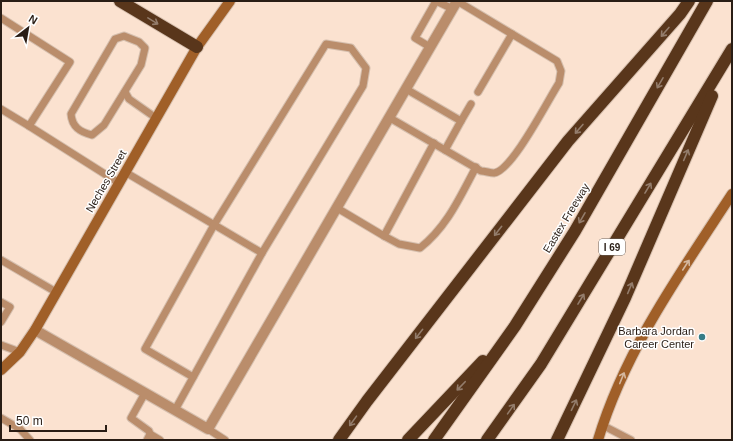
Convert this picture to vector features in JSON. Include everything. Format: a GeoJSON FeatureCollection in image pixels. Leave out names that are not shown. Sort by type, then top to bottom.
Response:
{"type":"FeatureCollection","features":[{"type":"Feature","properties":{"kind":"highway"},"geometry":{"type":"LineString","coordinates":[[120,1],[197,47]]}},
{"type":"Feature","properties":{"kind":"highway"},"geometry":{"type":"LineString","coordinates":[[339,440],[367,401],[568,141],[680,14],[689,1]]}},
{"type":"Feature","properties":{"kind":"highway","name":"Eastex Freeway"},"geometry":{"type":"LineString","coordinates":[[434,440],[515,326],[575,231],[707,1]]}},
{"type":"Feature","properties":{"kind":"highway"},"geometry":{"type":"LineString","coordinates":[[557,440],[625,298],[732,50]]}},
{"type":"Feature","properties":{"kind":"highway","name":"I 69"},"geometry":{"type":"LineString","coordinates":[[487,440],[541,364],[732,50]]}},
{"type":"Feature","properties":{"kind":"highway"},"geometry":{"type":"LineString","coordinates":[[408,440],[515,326]]}},
{"type":"Feature","properties":{"kind":"main road","name":"Neches Street"},"geometry":{"type":"LineString","coordinates":[[1,370],[20,352],[35,330],[197,47],[230,1]]}},
{"type":"Feature","properties":{"kind":"main road"},"geometry":{"type":"LineString","coordinates":[[598,440],[602,425],[625,370],[654,315],[732,194]]}},
{"type":"Feature","properties":{"kind":"street"},"geometry":{"type":"LineString","coordinates":[[35,330],[208,429],[456,4]]}},
{"type":"Feature","properties":{"kind":"lane"},"geometry":{"type":"LineString","coordinates":[[390,118],[481,170],[494,173],[501,170],[513,159],[559,83],[561,71],[557,61],[512,34],[456,4],[436,1],[415,38],[430,48]]}},
{"type":"Feature","properties":{"kind":"lane"},"geometry":{"type":"LineString","coordinates":[[1,18],[70,62],[29,126]]}},
{"type":"Feature","properties":{"kind":"lane"},"geometry":{"type":"LineString","coordinates":[[478,92],[512,34]]}},
{"type":"Feature","properties":{"kind":"lane"},"geometry":{"type":"LineString","coordinates":[[124,36],[139,42],[145,48],[141,65],[125,92],[104,126],[92,135],[81,132],[72,122],[71,114],[115,39],[124,36]]}},
{"type":"Feature","properties":{"kind":"lane"},"geometry":{"type":"LineString","coordinates":[[175,410],[262,253],[363,86],[366,68],[351,48],[326,44],[214,225],[145,349],[193,377]]}},
{"type":"Feature","properties":{"kind":"lane"},"geometry":{"type":"LineString","coordinates":[[406,89],[461,121]]}},
{"type":"Feature","properties":{"kind":"lane"},"geometry":{"type":"LineString","coordinates":[[125,92],[129,99],[156,118]]}},
{"type":"Feature","properties":{"kind":"lane"},"geometry":{"type":"LineString","coordinates":[[445,150],[471,104]]}},
{"type":"Feature","properties":{"kind":"lane"},"geometry":{"type":"LineString","coordinates":[[1,109],[119,183]]}},
{"type":"Feature","properties":{"kind":"lane"},"geometry":{"type":"LineString","coordinates":[[384,236],[434,143]]}},
{"type":"Feature","properties":{"kind":"lane"},"geometry":{"type":"LineString","coordinates":[[337,208],[398,244],[420,248],[434,238],[453,210],[476,167]]}},
{"type":"Feature","properties":{"kind":"lane"},"geometry":{"type":"LineString","coordinates":[[125,172],[262,253]]}},
{"type":"Feature","properties":{"kind":"lane"},"geometry":{"type":"LineString","coordinates":[[1,260],[56,292]]}},
{"type":"Feature","properties":{"kind":"lane"},"geometry":{"type":"LineString","coordinates":[[1,302],[10,307],[1,322]]}},
{"type":"Feature","properties":{"kind":"lane"},"geometry":{"type":"LineString","coordinates":[[1,345],[20,352]]}},
{"type":"Feature","properties":{"kind":"lane"},"geometry":{"type":"LineString","coordinates":[[144,393],[131,418],[149,431],[149,437],[160,440]]}},
{"type":"Feature","properties":{"kind":"lane"},"geometry":{"type":"LineString","coordinates":[[1,418],[20,429],[30,440]]}},
{"type":"Feature","properties":{"kind":"lane"},"geometry":{"type":"LineString","coordinates":[[602,425],[631,440]]}},
{"type":"Feature","properties":{"kind":"lane"},"geometry":{"type":"LineString","coordinates":[[208,429],[225,440]]}},
{"type":"Feature","properties":{"kind":"place","name":"Barbara Jordan Career Center"},"geometry":{"type":"Point","coordinates":[702,337]}}]}
